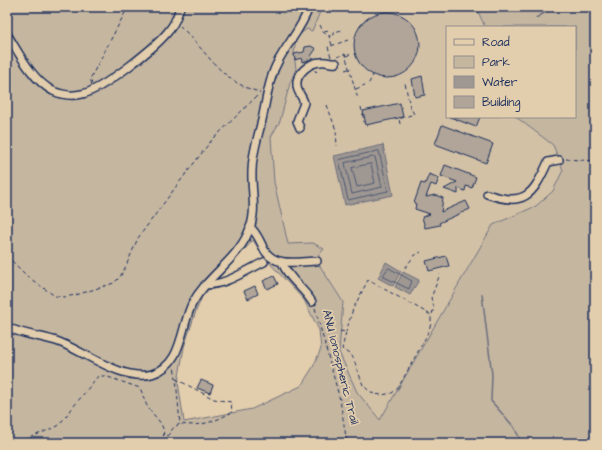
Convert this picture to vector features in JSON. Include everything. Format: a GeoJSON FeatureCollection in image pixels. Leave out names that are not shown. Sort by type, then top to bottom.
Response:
{"type":"FeatureCollection","features":[{"type":"Feature","properties":{"kind":"street"},"geometry":{"type":"LineString","coordinates":[[7,34],[35,76],[48,88],[58,93],[74,95],[94,90],[156,44],[171,28],[180,7]]}},
{"type":"Feature","properties":{"kind":"street"},"geometry":{"type":"LineString","coordinates":[[7,327],[59,342],[119,371],[133,375],[154,373],[164,368],[172,360],[177,352],[192,305],[204,285],[243,243],[250,227],[254,212],[252,171],[253,156],[271,77],[280,56],[300,25],[309,7]]}},
{"type":"Feature","properties":{"kind":"street"},"geometry":{"type":"LineString","coordinates":[[300,128],[297,121],[304,103],[297,88],[299,76],[304,69],[317,62],[323,61],[330,64],[339,63]]}},
{"type":"Feature","properties":{"kind":"street"},"geometry":{"type":"LineString","coordinates":[[487,194],[505,200],[518,200],[535,187],[548,162],[559,160]]}},
{"type":"Feature","properties":{"kind":"street","name":"ANU Ionospheric Trail"},"geometry":{"type":"LineString","coordinates":[[250,227],[257,234],[268,255],[282,262],[286,273],[305,291],[312,302]]}},
{"type":"Feature","properties":{"kind":"street"},"geometry":{"type":"LineString","coordinates":[[282,262],[318,260]]}},
{"type":"Feature","properties":{"kind":"street"},"geometry":{"type":"LineString","coordinates":[[204,285],[215,285],[223,282],[264,262]]}},
{"type":"Feature","properties":{"kind":"path"},"geometry":{"type":"LineString","coordinates":[[94,90],[90,79],[128,7]]}},
{"type":"Feature","properties":{"kind":"path"},"geometry":{"type":"LineString","coordinates":[[7,256],[28,278],[55,296],[64,297],[114,283],[120,277],[126,266],[138,238],[178,184],[212,141],[261,92],[247,89],[229,79],[175,21]]}},
{"type":"Feature","properties":{"kind":"path"},"geometry":{"type":"LineString","coordinates":[[320,25],[329,36],[332,46]]}},
{"type":"Feature","properties":{"kind":"path"},"geometry":{"type":"LineString","coordinates":[[324,31],[329,30]]}},
{"type":"Feature","properties":{"kind":"path"},"geometry":{"type":"LineString","coordinates":[[329,36],[334,35],[334,32],[342,30],[343,32]]}},
{"type":"Feature","properties":{"kind":"path"},"geometry":{"type":"LineString","coordinates":[[330,56],[328,47],[348,40]]}},
{"type":"Feature","properties":{"kind":"path"},"geometry":{"type":"LineString","coordinates":[[351,54],[345,56],[358,99]]}},
{"type":"Feature","properties":{"kind":"path"},"geometry":{"type":"LineString","coordinates":[[339,63],[346,61]]}},
{"type":"Feature","properties":{"kind":"path"},"geometry":{"type":"LineString","coordinates":[[314,67],[316,72],[317,71]]}},
{"type":"Feature","properties":{"kind":"path"},"geometry":{"type":"LineString","coordinates":[[345,70],[352,68]]}},
{"type":"Feature","properties":{"kind":"path"},"geometry":{"type":"LineString","coordinates":[[355,90],[369,83],[373,75]]}},
{"type":"Feature","properties":{"kind":"path"},"geometry":{"type":"LineString","coordinates":[[400,124],[399,119],[414,114],[410,107],[406,83]]}},
{"type":"Feature","properties":{"kind":"path"},"geometry":{"type":"LineString","coordinates":[[327,105],[336,130],[337,146]]}},
{"type":"Feature","properties":{"kind":"path"},"geometry":{"type":"LineString","coordinates":[[361,108],[365,126],[368,126]]}},
{"type":"Feature","properties":{"kind":"path"},"geometry":{"type":"LineString","coordinates":[[559,160],[595,161]]}},
{"type":"Feature","properties":{"kind":"path"},"geometry":{"type":"LineString","coordinates":[[405,268],[414,256],[421,252]]}},
{"type":"Feature","properties":{"kind":"path"},"geometry":{"type":"LineString","coordinates":[[431,315],[368,280],[353,309],[342,350],[354,360],[363,385],[374,394],[388,394],[398,388],[431,324],[431,315],[434,307],[432,298],[440,274]]}},
{"type":"Feature","properties":{"kind":"path","name":"ANU Ionospheric Trail"},"geometry":{"type":"LineString","coordinates":[[312,302],[339,393],[347,432],[347,443]]}},
{"type":"Feature","properties":{"kind":"path"},"geometry":{"type":"LineString","coordinates":[[340,331],[346,332]]}},
{"type":"Feature","properties":{"kind":"path"},"geometry":{"type":"LineString","coordinates":[[172,360],[176,379],[180,424]]}},
{"type":"Feature","properties":{"kind":"path"},"geometry":{"type":"LineString","coordinates":[[17,443],[58,426],[98,376],[105,376],[140,388],[147,406],[158,419],[164,432],[162,443]]}},
{"type":"Feature","properties":{"kind":"path"},"geometry":{"type":"LineString","coordinates":[[162,443],[174,427],[180,424],[193,426],[214,421],[232,412],[231,402],[214,399],[176,379]]}},
{"type":"Feature","properties":{"kind":"shaded area"},"geometry":{"type":"Polygon","coordinates":[[[322,7],[418,7],[429,12],[456,7],[476,7],[485,26],[446,26],[446,118],[517,118],[553,145],[563,170],[553,191],[536,206],[493,225],[380,420],[357,392],[339,352],[343,302],[318,263],[313,243],[288,245],[274,182],[271,137],[296,69],[294,54],[296,37],[307,29],[312,31],[322,7]]]}},
{"type":"Feature","properties":{"kind":"green space"},"geometry":{"type":"Polygon","coordinates":[[[7,7],[322,7],[312,31],[307,29],[296,37],[294,54],[296,69],[290,83],[280,121],[271,137],[274,182],[288,244],[313,243],[324,249],[317,257],[318,263],[343,302],[339,352],[357,392],[380,420],[493,225],[536,206],[553,191],[563,170],[553,145],[517,118],[576,118],[576,26],[485,26],[476,7],[595,7],[595,443],[10,443],[7,438],[7,7]],[[253,240],[202,297],[196,311],[184,347],[178,382],[184,422],[252,409],[301,386],[313,367],[321,349],[319,330],[304,300],[264,257],[253,240]]]}},
{"type":"Feature","properties":{"kind":"water"},"geometry":{"type":"Polygon","coordinates":[[[383,145],[393,195],[345,205],[334,156],[383,145]]]}},
{"type":"Feature","properties":{"kind":"water"},"geometry":{"type":"Polygon","coordinates":[[[386,262],[401,271],[393,286],[378,278],[386,262]]]}},
{"type":"Feature","properties":{"kind":"water"},"geometry":{"type":"Polygon","coordinates":[[[403,272],[419,280],[410,295],[395,287],[403,272]]]}},
{"type":"Feature","properties":{"kind":"building"},"geometry":{"type":"Polygon","coordinates":[[[381,12],[393,12],[400,14],[411,21],[418,32],[420,45],[418,58],[411,69],[400,76],[393,78],[381,78],[374,76],[363,69],[356,58],[354,51],[354,39],[356,32],[363,21],[374,14],[381,12]]]}},
{"type":"Feature","properties":{"kind":"building"},"geometry":{"type":"Polygon","coordinates":[[[311,46],[316,49],[311,56],[312,59],[302,62],[301,58],[295,60],[294,54],[304,52],[305,47],[311,46]]]}},
{"type":"Feature","properties":{"kind":"building"},"geometry":{"type":"Polygon","coordinates":[[[422,76],[425,95],[415,97],[412,79],[422,76]]]}},
{"type":"Feature","properties":{"kind":"building"},"geometry":{"type":"Polygon","coordinates":[[[400,103],[403,117],[366,125],[363,111],[400,103]]]}},
{"type":"Feature","properties":{"kind":"building"},"geometry":{"type":"Polygon","coordinates":[[[453,118],[480,118],[476,127],[453,118]]]}},
{"type":"Feature","properties":{"kind":"building"},"geometry":{"type":"Polygon","coordinates":[[[442,125],[493,144],[486,163],[435,144],[442,125]]]}},
{"type":"Feature","properties":{"kind":"building"},"geometry":{"type":"Polygon","coordinates":[[[445,165],[476,177],[472,188],[466,186],[465,191],[458,188],[458,194],[444,189],[457,182],[441,176],[445,165]]]}},
{"type":"Feature","properties":{"kind":"building"},"geometry":{"type":"Polygon","coordinates":[[[429,174],[439,178],[436,186],[431,184],[426,197],[435,195],[443,198],[441,212],[466,201],[470,209],[439,223],[440,225],[425,228],[422,217],[430,214],[415,209],[416,204],[414,203],[421,183],[425,184],[429,174]]]}},
{"type":"Feature","properties":{"kind":"building"},"geometry":{"type":"Polygon","coordinates":[[[446,256],[449,266],[429,271],[426,261],[446,256]]]}},
{"type":"Feature","properties":{"kind":"building"},"geometry":{"type":"Polygon","coordinates":[[[274,276],[278,284],[267,289],[263,281],[274,276]]]}},
{"type":"Feature","properties":{"kind":"building"},"geometry":{"type":"Polygon","coordinates":[[[255,286],[258,294],[248,299],[244,291],[255,286]]]}},
{"type":"Feature","properties":{"kind":"building"},"geometry":{"type":"Polygon","coordinates":[[[201,380],[213,385],[210,393],[197,388],[201,380]]]}},
{"type":"Feature","properties":{"kind":"waterway"},"geometry":{"type":"LineString","coordinates":[[536,18],[554,7]]}},
{"type":"Feature","properties":{"kind":"waterway"},"geometry":{"type":"LineString","coordinates":[[482,294],[492,375],[491,401],[514,427],[522,443]]}},
{"type":"Feature","properties":{"kind":"waterway"},"geometry":{"type":"LineString","coordinates":[[393,439],[397,443]]}}]}
